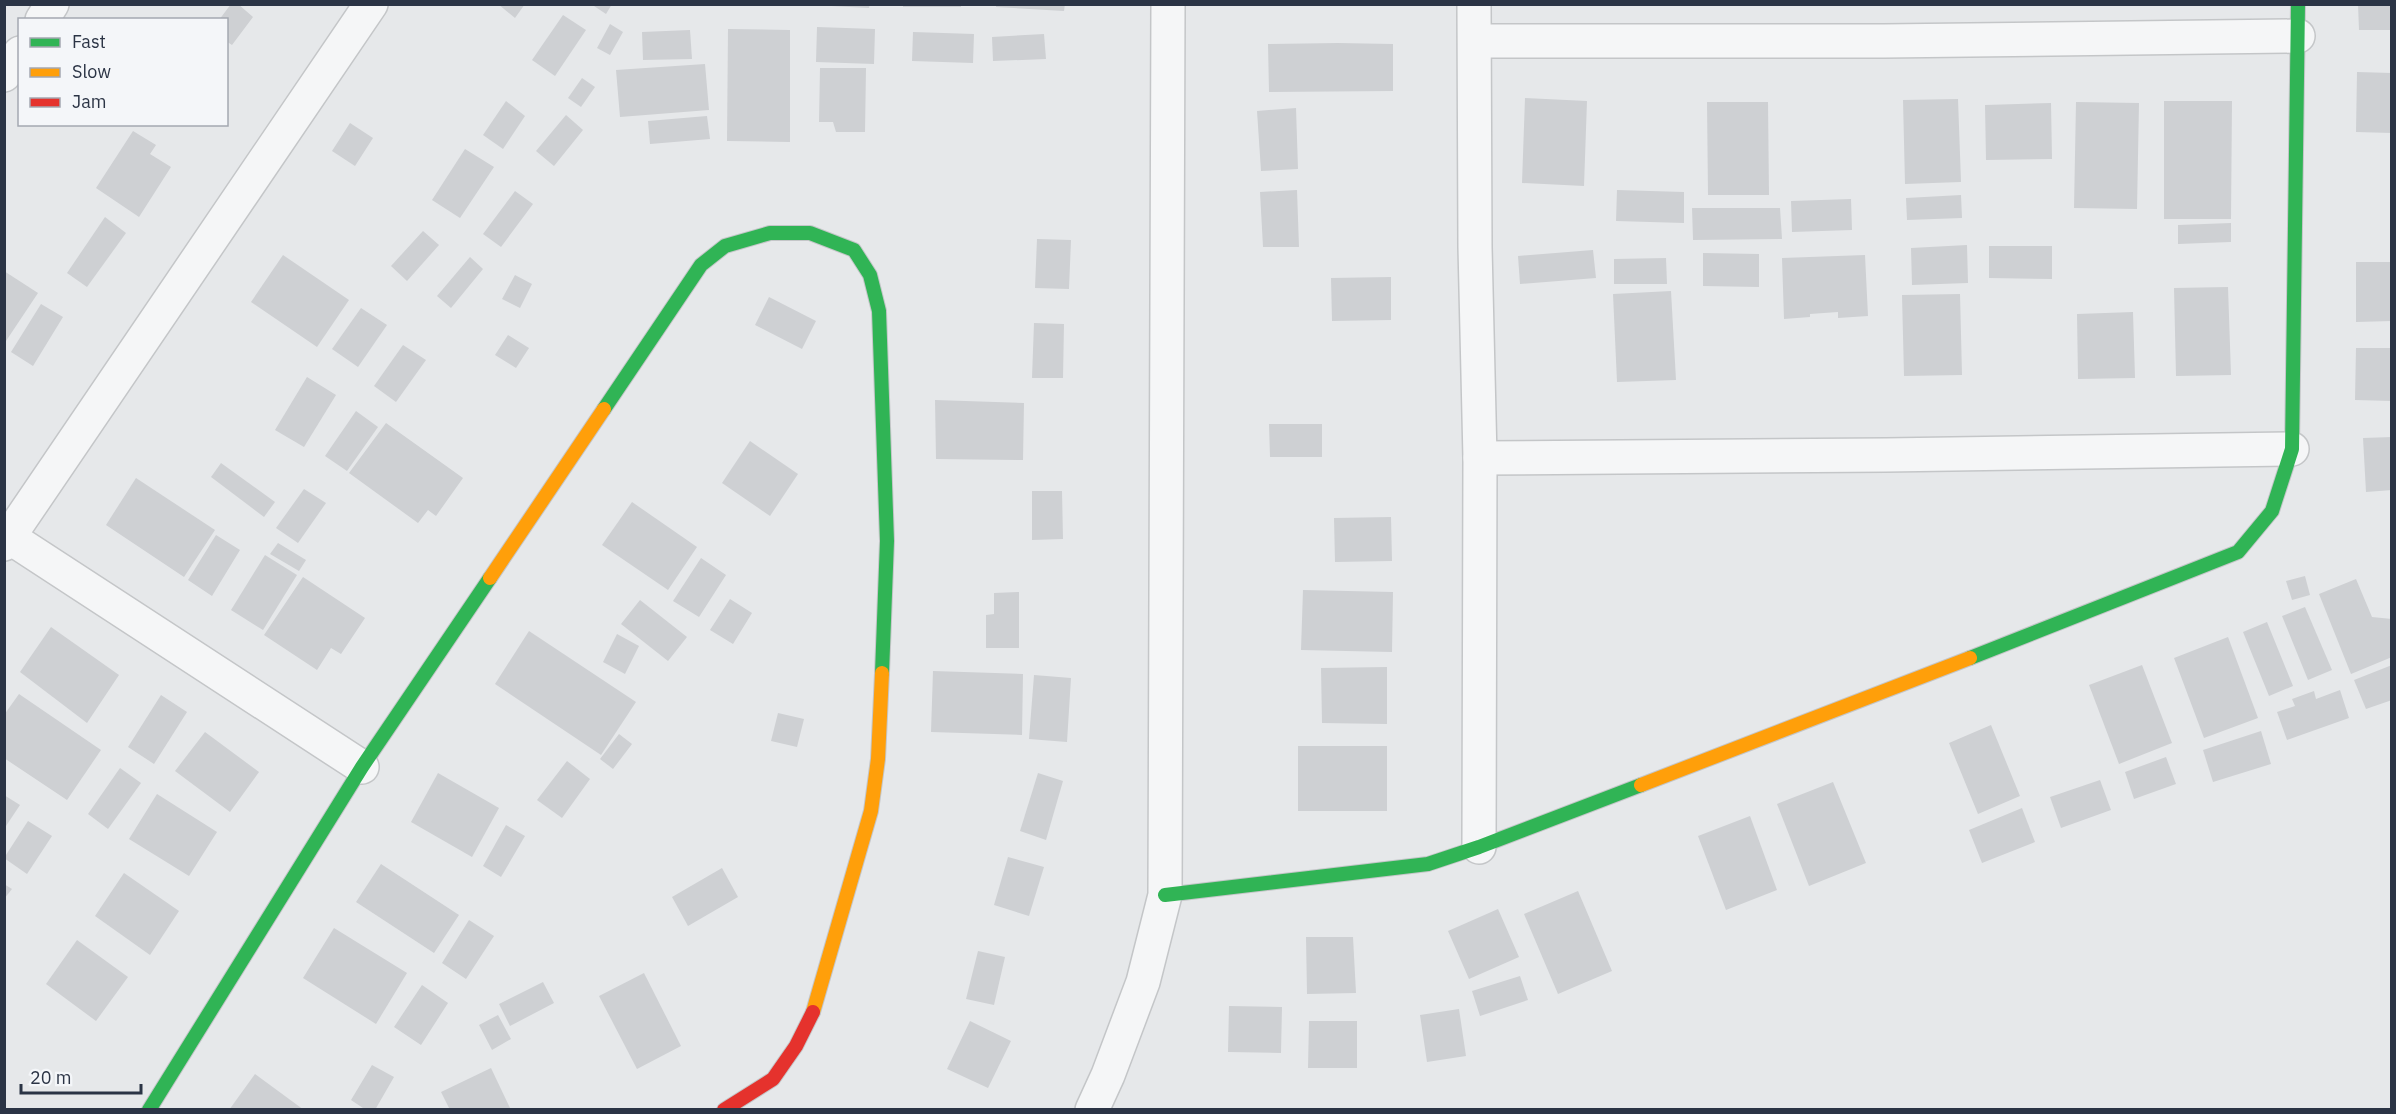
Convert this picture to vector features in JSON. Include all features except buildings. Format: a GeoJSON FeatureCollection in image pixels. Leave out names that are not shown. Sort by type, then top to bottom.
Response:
{"type":"FeatureCollection","features":[{"type":"Feature","properties":{"kind":"street"},"geometry":{"type":"LineString","coordinates":[[43,18],[52,4]]}},
{"type":"Feature","properties":{"kind":"street"},"geometry":{"type":"LineString","coordinates":[[362,767],[7,541],[371,4]]}},
{"type":"Feature","properties":{"kind":"street"},"geometry":{"type":"LineString","coordinates":[[1092,1110],[1108,1075],[1143,982],[1165,895],[1168,4]]}},
{"type":"Feature","properties":{"kind":"street"},"geometry":{"type":"LineString","coordinates":[[1474,4],[1475,247],[1480,458],[1479,847]]}},
{"type":"Feature","properties":{"kind":"street"},"geometry":{"type":"LineString","coordinates":[[1165,895],[1428,864],[1479,847],[1870,698],[2238,552],[2272,512],[2292,449],[2298,20],[1884,40],[1475,41]]}},
{"type":"Feature","properties":{"kind":"street"},"geometry":{"type":"LineString","coordinates":[[4,75],[18,56]]}},
{"type":"Feature","properties":{"kind":"street"},"geometry":{"type":"LineString","coordinates":[[148,1110],[362,767],[701,265],[725,246],[770,233],[810,233],[854,250],[870,275],[879,311],[887,530],[878,759],[871,812],[812,1014],[796,1046],[773,1079],[724,1110]]}},
{"type":"Feature","properties":{"kind":"street"},"geometry":{"type":"LineString","coordinates":[[1480,458],[1874,456],[2292,449]]}},
{"type":"Feature","properties":{"kind":"traffic: fast"},"geometry":{"type":"LineString","coordinates":[[1970,658],[2238,552],[2272,511],[2292,449],[2298,4]]}},
{"type":"Feature","properties":{"kind":"traffic: fast"},"geometry":{"type":"LineString","coordinates":[[604,409],[701,265],[725,246],[770,233],[810,233],[854,250],[870,275],[879,311],[887,541],[882,673]]}},
{"type":"Feature","properties":{"kind":"traffic: fast"},"geometry":{"type":"LineString","coordinates":[[149,1110],[362,767],[490,578]]}},
{"type":"Feature","properties":{"kind":"traffic: fast"},"geometry":{"type":"LineString","coordinates":[[1165,895],[1428,864],[1641,785]]}},
{"type":"Feature","properties":{"kind":"traffic: slow"},"geometry":{"type":"LineString","coordinates":[[490,578],[604,409]]}},
{"type":"Feature","properties":{"kind":"traffic: slow"},"geometry":{"type":"LineString","coordinates":[[1641,785],[1970,658]]}},
{"type":"Feature","properties":{"kind":"traffic: slow"},"geometry":{"type":"LineString","coordinates":[[813,1012],[871,811],[878,759],[882,673]]}},
{"type":"Feature","properties":{"kind":"traffic: jam"},"geometry":{"type":"LineString","coordinates":[[724,1110],[773,1079],[796,1046],[813,1012]]}}]}
